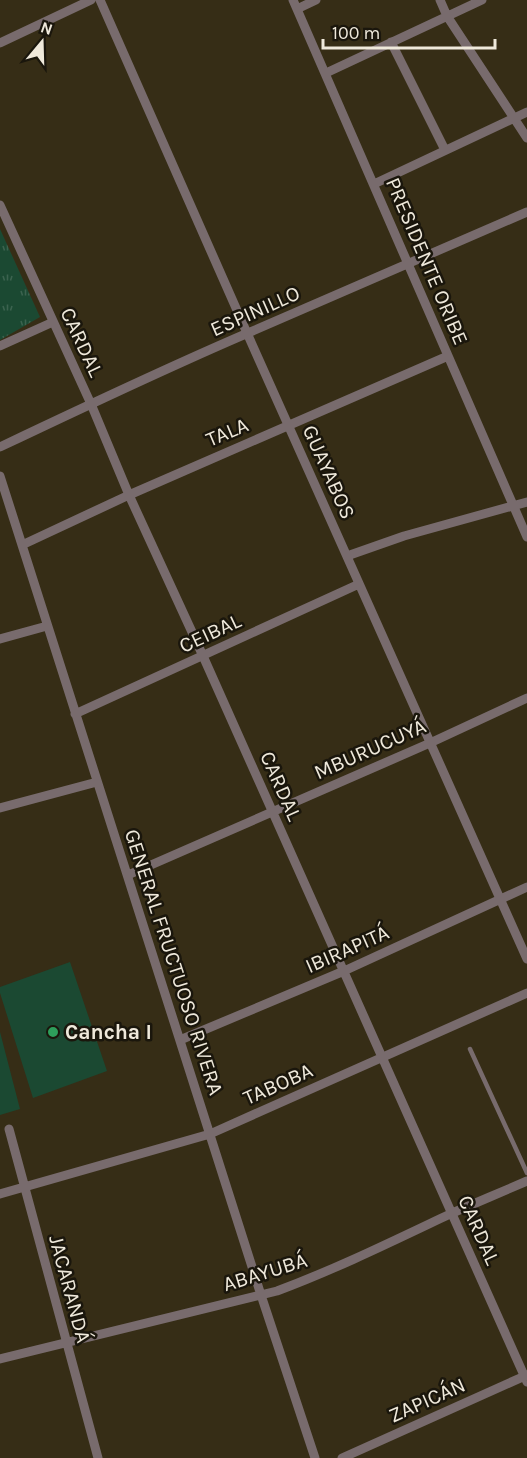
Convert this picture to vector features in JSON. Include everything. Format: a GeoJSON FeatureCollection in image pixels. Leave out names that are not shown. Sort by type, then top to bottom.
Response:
{"type":"FeatureCollection","features":[{"type":"Feature","properties":{"kind":"street"},"geometry":{"type":"LineString","coordinates":[[0,43],[91,0]]}},
{"type":"Feature","properties":{"kind":"street","name":"GUAYABOS"},"geometry":{"type":"LineString","coordinates":[[100,0],[527,959]]}},
{"type":"Feature","properties":{"kind":"street"},"geometry":{"type":"LineString","coordinates":[[295,4],[316,0]]}},
{"type":"Feature","properties":{"kind":"street"},"geometry":{"type":"LineString","coordinates":[[440,0],[447,16],[527,138]]}},
{"type":"Feature","properties":{"kind":"street"},"geometry":{"type":"LineString","coordinates":[[326,73],[482,0]]}},
{"type":"Feature","properties":{"kind":"street","name":"PRESIDENTE ORIBE"},"geometry":{"type":"LineString","coordinates":[[295,4],[527,537]]}},
{"type":"Feature","properties":{"kind":"street"},"geometry":{"type":"LineString","coordinates":[[391,42],[445,150]]}},
{"type":"Feature","properties":{"kind":"street"},"geometry":{"type":"LineString","coordinates":[[374,184],[527,112]]}},
{"type":"Feature","properties":{"kind":"street","name":"CARDAL"},"geometry":{"type":"LineString","coordinates":[[0,205],[526,1378]]}},
{"type":"Feature","properties":{"kind":"street","name":"ESPINILLO"},"geometry":{"type":"LineString","coordinates":[[0,447],[247,333],[527,212]]}},
{"type":"Feature","properties":{"kind":"street"},"geometry":{"type":"LineString","coordinates":[[0,346],[52,322]]}},
{"type":"Feature","properties":{"kind":"street","name":"TALA"},"geometry":{"type":"LineString","coordinates":[[22,545],[129,495],[448,356]]}},
{"type":"Feature","properties":{"kind":"street","name":"GENERAL FRUCTUOSO RIVERA"},"geometry":{"type":"LineString","coordinates":[[0,476],[315,1458]]}},
{"type":"Feature","properties":{"kind":"street"},"geometry":{"type":"LineString","coordinates":[[347,556],[404,536],[527,502]]}},
{"type":"Feature","properties":{"kind":"street","name":"CEIBAL"},"geometry":{"type":"LineString","coordinates":[[75,714],[359,584]]}},
{"type":"Feature","properties":{"kind":"street"},"geometry":{"type":"LineString","coordinates":[[0,639],[47,626]]}},
{"type":"Feature","properties":{"kind":"street","name":"MBURUCUYÁ"},"geometry":{"type":"LineString","coordinates":[[128,875],[430,743],[527,698]]}},
{"type":"Feature","properties":{"kind":"street"},"geometry":{"type":"LineString","coordinates":[[0,808],[97,782]]}},
{"type":"Feature","properties":{"kind":"street","name":"IBIRAPITÁ"},"geometry":{"type":"LineString","coordinates":[[180,1040],[344,971],[527,886]]}},
{"type":"Feature","properties":{"kind":"street","name":"TABOBA"},"geometry":{"type":"LineString","coordinates":[[0,1194],[210,1134],[527,993]]}},
{"type":"Feature","properties":{"kind":"street","name":"JACARANDÁ"},"geometry":{"type":"LineString","coordinates":[[9,1129],[98,1458]]}},
{"type":"Feature","properties":{"kind":"street","name":"ABAYUBÁ"},"geometry":{"type":"LineString","coordinates":[[0,1359],[277,1291],[312,1278],[527,1181]]}},
{"type":"Feature","properties":{"kind":"street","name":"ZAPICÁN"},"geometry":{"type":"LineString","coordinates":[[342,1458],[526,1378]]}},
{"type":"Feature","properties":{"kind":"lane"},"geometry":{"type":"LineString","coordinates":[[470,1049],[527,1173]]}},
{"type":"Feature","properties":{"kind":"green space"},"geometry":{"type":"Polygon","coordinates":[[[0,229],[40,317],[0,340],[0,229]]]}},
{"type":"Feature","properties":{"kind":"green space","name":"Cancha I"},"geometry":{"type":"Polygon","coordinates":[[[70,962],[107,1071],[33,1098],[0,987],[70,962]]]}},
{"type":"Feature","properties":{"kind":"green space"},"geometry":{"type":"Polygon","coordinates":[[[0,1032],[20,1109],[0,1115],[0,1032]]]}},
{"type":"Feature","properties":{"kind":"place","name":"Cancha I"},"geometry":{"type":"Point","coordinates":[53,1032]}}]}
